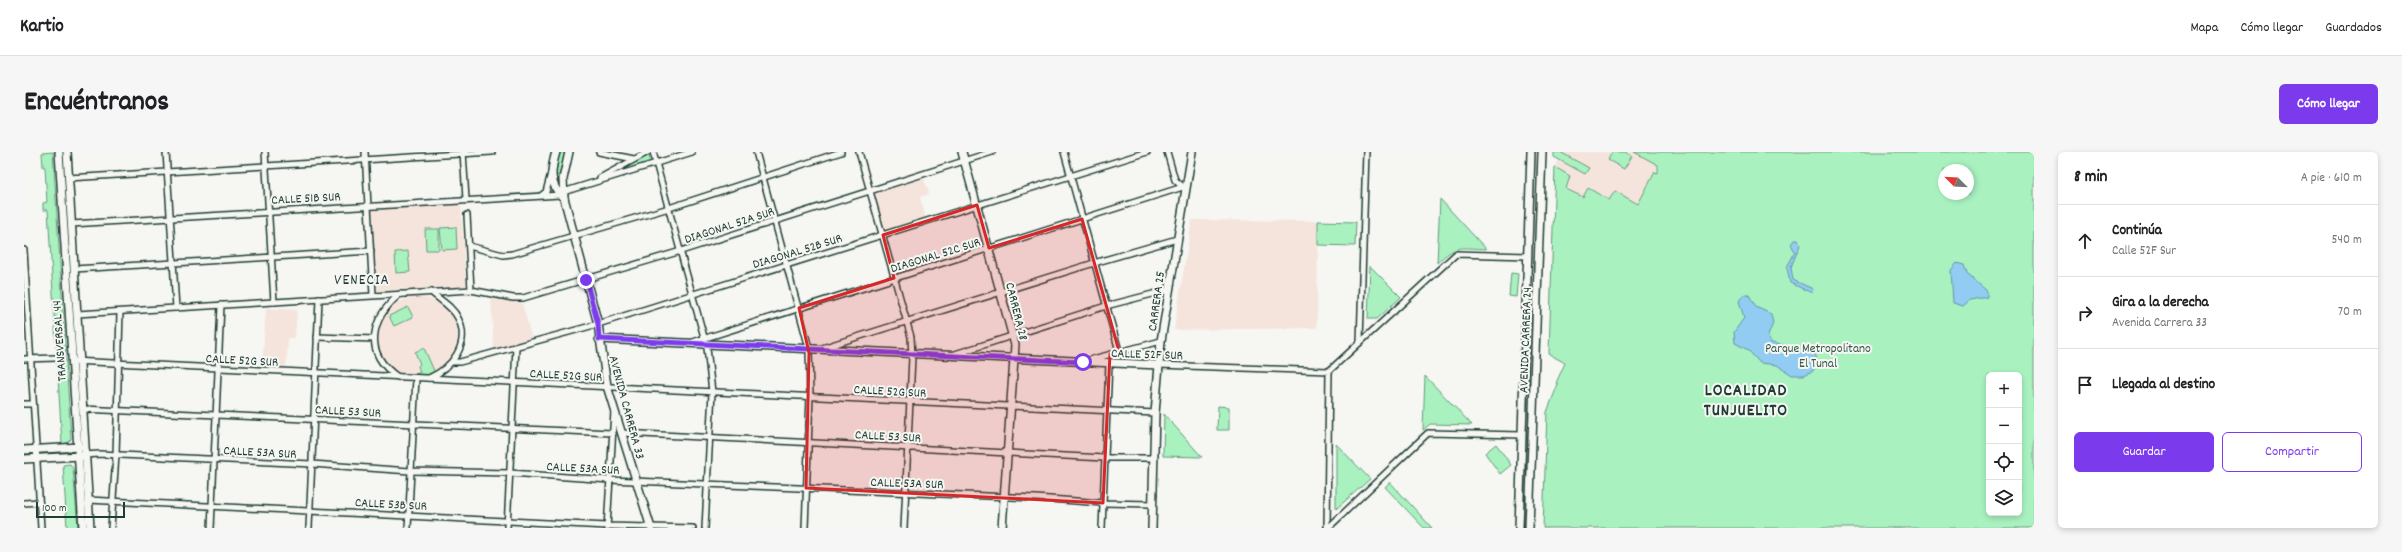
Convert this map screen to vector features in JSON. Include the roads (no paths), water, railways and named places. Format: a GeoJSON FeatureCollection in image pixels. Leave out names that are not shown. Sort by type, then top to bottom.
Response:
{"type":"FeatureCollection","features":[{"type":"Feature","properties":{"kind":"street","name":"TRANSVERSAL 44"},"geometry":{"type":"LineString","coordinates":[[59,152],[77,446],[82,454],[90,528]]}},
{"type":"Feature","properties":{"kind":"street","name":"TRANSVERSAL 44"},"geometry":{"type":"LineString","coordinates":[[67,152],[82,409],[83,528]]}},
{"type":"Feature","properties":{"kind":"street"},"geometry":{"type":"LineString","coordinates":[[166,152],[176,308]]}},
{"type":"Feature","properties":{"kind":"street"},"geometry":{"type":"LineString","coordinates":[[265,152],[274,302]]}},
{"type":"Feature","properties":{"kind":"street"},"geometry":{"type":"LineString","coordinates":[[365,152],[373,295]]}},
{"type":"Feature","properties":{"kind":"street"},"geometry":{"type":"LineString","coordinates":[[68,178],[492,152]]}},
{"type":"Feature","properties":{"kind":"street"},"geometry":{"type":"LineString","coordinates":[[542,196],[546,192],[556,152]]}},
{"type":"Feature","properties":{"kind":"street","name":"AVENIDA CARRERA 33"},"geometry":{"type":"LineString","coordinates":[[569,152],[564,174],[562,195],[598,324],[599,339],[608,387],[651,527]]}},
{"type":"Feature","properties":{"kind":"street"},"geometry":{"type":"LineString","coordinates":[[598,152],[634,158]]}},
{"type":"Feature","properties":{"kind":"street"},"geometry":{"type":"LineString","coordinates":[[596,181],[634,158],[648,152]]}},
{"type":"Feature","properties":{"kind":"street"},"geometry":{"type":"LineString","coordinates":[[653,152],[706,340],[712,392],[705,528]]}},
{"type":"Feature","properties":{"kind":"street"},"geometry":{"type":"LineString","coordinates":[[596,181],[692,152]]}},
{"type":"Feature","properties":{"kind":"street"},"geometry":{"type":"LineString","coordinates":[[756,152],[809,348],[810,397],[805,528]]}},
{"type":"Feature","properties":{"kind":"street"},"geometry":{"type":"LineString","coordinates":[[469,246],[507,255],[669,208],[841,152]]}},
{"type":"Feature","properties":{"kind":"street"},"geometry":{"type":"LineString","coordinates":[[860,152],[906,322],[912,353],[904,528]]}},
{"type":"Feature","properties":{"kind":"street","name":"CARRERA 28"},"geometry":{"type":"LineString","coordinates":[[962,152],[1013,336],[1014,359],[1002,528]]}},
{"type":"Feature","properties":{"kind":"street","name":"DIAGONAL 52A SUR"},"geometry":{"type":"LineString","coordinates":[[431,292],[472,290],[518,299],[681,251],[992,152]]}},
{"type":"Feature","properties":{"kind":"street"},"geometry":{"type":"LineString","coordinates":[[1064,152],[1119,351]]}},
{"type":"Feature","properties":{"kind":"street","name":"DIAGONAL 52B SUR"},"geometry":{"type":"LineString","coordinates":[[452,362],[460,362],[598,324],[1147,152]]}},
{"type":"Feature","properties":{"kind":"street"},"geometry":{"type":"LineString","coordinates":[[1167,152],[1176,180],[1184,187]]}},
{"type":"Feature","properties":{"kind":"street","name":"CARRERA 25"},"geometry":{"type":"LineString","coordinates":[[1152,528],[1155,413],[1161,341],[1184,187],[1192,152]]}},
{"type":"Feature","properties":{"kind":"street"},"geometry":{"type":"LineString","coordinates":[[1360,342],[1366,152]]}},
{"type":"Feature","properties":{"kind":"street","name":"AVENIDA CARRERA 24"},"geometry":{"type":"LineString","coordinates":[[1519,528],[1531,152]]}},
{"type":"Feature","properties":{"kind":"street","name":"AVENIDA CARRERA 24"},"geometry":{"type":"LineString","coordinates":[[1529,528],[1542,152]]}},
{"type":"Feature","properties":{"kind":"street"},"geometry":{"type":"LineString","coordinates":[[463,153],[466,199]]}},
{"type":"Feature","properties":{"kind":"street","name":"AVENIDA CARRERA 33"},"geometry":{"type":"LineString","coordinates":[[551,171],[553,184],[562,195]]}},
{"type":"Feature","properties":{"kind":"street"},"geometry":{"type":"LineString","coordinates":[[1173,190],[1176,180]]}},
{"type":"Feature","properties":{"kind":"street","name":"CALLE 51B SUR"},"geometry":{"type":"LineString","coordinates":[[71,224],[466,199],[562,195],[596,181]]}},
{"type":"Feature","properties":{"kind":"street","name":"DIAGONAL 52C SUR"},"geometry":{"type":"LineString","coordinates":[[706,340],[799,308],[1184,187]]}},
{"type":"Feature","properties":{"kind":"street"},"geometry":{"type":"LineString","coordinates":[[467,215],[472,290]]}},
{"type":"Feature","properties":{"kind":"street"},"geometry":{"type":"LineString","coordinates":[[822,348],[1094,263],[1177,239]]}},
{"type":"Feature","properties":{"kind":"street"},"geometry":{"type":"LineString","coordinates":[[24,250],[41,528]]}},
{"type":"Feature","properties":{"kind":"street"},"geometry":{"type":"LineString","coordinates":[[74,269],[371,251]]}},
{"type":"Feature","properties":{"kind":"street"},"geometry":{"type":"LineString","coordinates":[[1327,528],[1329,371],[1456,254],[1528,256]]}},
{"type":"Feature","properties":{"kind":"street"},"geometry":{"type":"LineString","coordinates":[[952,355],[1106,306],[1168,290]]}},
{"type":"Feature","properties":{"kind":"street"},"geometry":{"type":"LineString","coordinates":[[77,314],[431,292],[449,307],[458,318],[461,329],[461,344],[452,362],[442,371],[427,378]]}},
{"type":"Feature","properties":{"kind":"street"},"geometry":{"type":"LineString","coordinates":[[399,377],[390,371],[382,361],[374,339],[376,324],[380,315],[400,294]]}},
{"type":"Feature","properties":{"kind":"street"},"geometry":{"type":"LineString","coordinates":[[309,528],[319,299]]}},
{"type":"Feature","properties":{"kind":"street"},"geometry":{"type":"LineString","coordinates":[[211,528],[221,305]]}},
{"type":"Feature","properties":{"kind":"street"},"geometry":{"type":"LineString","coordinates":[[111,528],[118,410],[120,312]]}},
{"type":"Feature","properties":{"kind":"street"},"geometry":{"type":"LineString","coordinates":[[317,336],[374,339]]}},
{"type":"Feature","properties":{"kind":"street","name":"CALLE 52F SUR"},"geometry":{"type":"LineString","coordinates":[[599,339],[690,343],[706,340],[809,348],[1014,359],[1329,371]]}},
{"type":"Feature","properties":{"kind":"street"},"geometry":{"type":"LineString","coordinates":[[1083,362],[1119,351],[1161,341]]}},
{"type":"Feature","properties":{"kind":"street"},"geometry":{"type":"LineString","coordinates":[[507,528],[516,347]]}},
{"type":"Feature","properties":{"kind":"street"},"geometry":{"type":"LineString","coordinates":[[24,359],[56,358]]}},
{"type":"Feature","properties":{"kind":"street","name":"CALLE 52G SUR"},"geometry":{"type":"LineString","coordinates":[[72,361],[1155,413]]}},
{"type":"Feature","properties":{"kind":"street"},"geometry":{"type":"LineString","coordinates":[[1102,528],[1110,363]]}},
{"type":"Feature","properties":{"kind":"street"},"geometry":{"type":"LineString","coordinates":[[408,528],[416,378]]}},
{"type":"Feature","properties":{"kind":"street"},"geometry":{"type":"LineString","coordinates":[[24,404],[33,404]]}},
{"type":"Feature","properties":{"kind":"street"},"geometry":{"type":"LineString","coordinates":[[607,527],[614,408]]}},
{"type":"Feature","properties":{"kind":"street","name":"CALLE 53 SUR"},"geometry":{"type":"LineString","coordinates":[[82,409],[612,433]]}},
{"type":"Feature","properties":{"kind":"street"},"geometry":{"type":"LineString","coordinates":[[1327,528],[1428,433],[1522,435]]}},
{"type":"Feature","properties":{"kind":"street","name":"CALLE 53 SUR"},"geometry":{"type":"LineString","coordinates":[[622,434],[808,442],[1105,458],[1154,458]]}},
{"type":"Feature","properties":{"kind":"street"},"geometry":{"type":"LineString","coordinates":[[24,450],[77,446]]}},
{"type":"Feature","properties":{"kind":"street"},"geometry":{"type":"LineString","coordinates":[[24,459],[82,454]]}},
{"type":"Feature","properties":{"kind":"street","name":"CALLE 53A SUR"},"geometry":{"type":"LineString","coordinates":[[82,454],[312,464],[410,471],[510,473],[610,480],[707,483],[1103,503],[1152,504]]}},
{"type":"Feature","properties":{"kind":"street","name":"CALLE 53B SUR"},"geometry":{"type":"LineString","coordinates":[[88,500],[508,519],[607,527],[693,528]]}},
{"type":"Feature","properties":{"kind":"street"},"geometry":{"type":"LineString","coordinates":[[24,503],[39,502]]}},
{"type":"Feature","properties":{"kind":"water"},"geometry":{"type":"Polygon","coordinates":[[[1794,240],[1798,240],[1800,245],[1791,267],[1793,280],[1813,289],[1812,293],[1790,283],[1787,267],[1795,252],[1791,244],[1794,240]]]}},
{"type":"Feature","properties":{"kind":"water"},"geometry":{"type":"Polygon","coordinates":[[[1957,263],[1964,265],[1967,274],[1987,291],[1987,297],[1970,300],[1963,306],[1953,303],[1951,270],[1957,263]]]}},
{"type":"Feature","properties":{"kind":"water"},"geometry":{"type":"Polygon","coordinates":[[[1743,295],[1749,295],[1756,307],[1771,314],[1773,323],[1768,336],[1770,342],[1810,350],[1815,355],[1817,361],[1813,371],[1804,375],[1792,375],[1777,365],[1760,363],[1748,350],[1735,343],[1734,332],[1744,318],[1739,301],[1743,295]]]}},
{"type":"Feature","properties":{"kind":"district","name":"VENECIA"},"geometry":{"type":"Point","coordinates":[362,279]}},
{"type":"Feature","properties":{"kind":"district","name":"LOCALIDAD TUNJUELITO"},"geometry":{"type":"Point","coordinates":[1746,399]}},
{"type":"Feature","properties":{"kind":"park label","name":"Parque Metropolitano El Tunal"},"geometry":{"type":"Point","coordinates":[1818,354]}}]}
